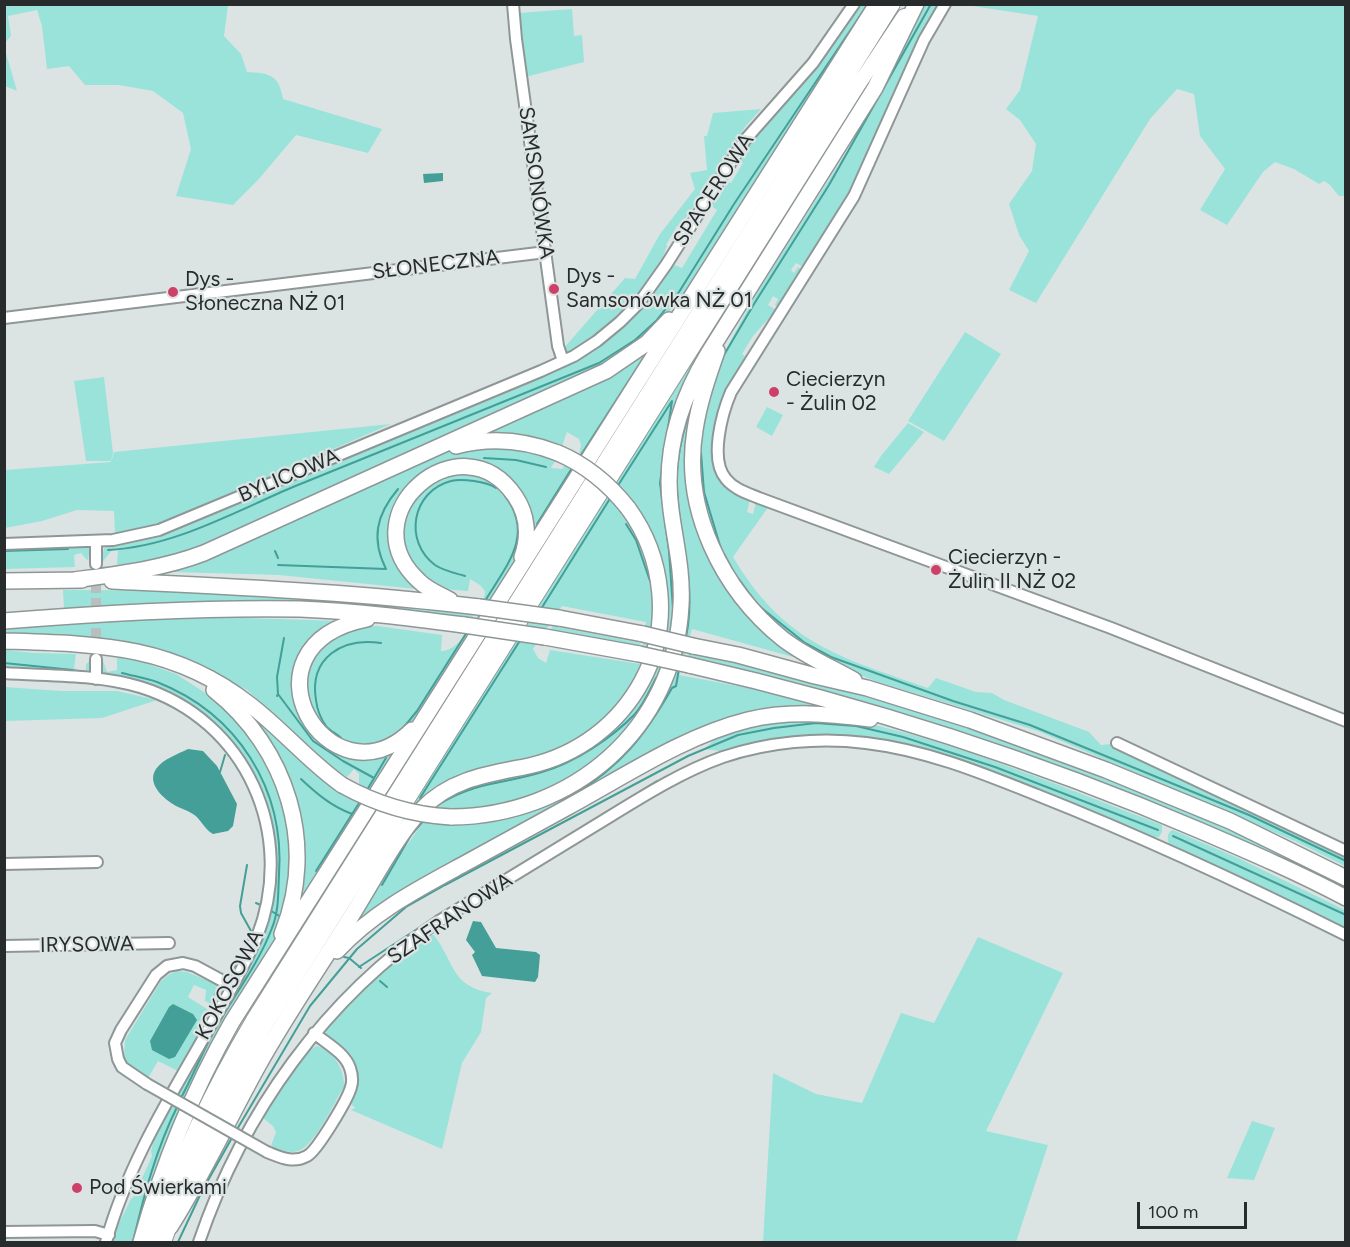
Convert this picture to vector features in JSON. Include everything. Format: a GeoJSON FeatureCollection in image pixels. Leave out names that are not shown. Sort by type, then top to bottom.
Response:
{"type":"FeatureCollection","features":[{"type":"Feature","properties":{"kind":"highway"},"geometry":{"type":"LineString","coordinates":[[141,1242],[161,1176],[199,1081],[232,1022],[877,4]]}},
{"type":"Feature","properties":{"kind":"highway"},"geometry":{"type":"LineString","coordinates":[[4,641],[107,647],[144,653],[195,670],[231,691],[257,711],[314,764],[342,784],[385,805],[420,814],[451,817],[478,816],[514,810],[540,802],[595,770],[609,759],[650,709],[669,667],[678,636],[681,613],[680,573],[669,483],[673,434],[687,391],[875,88],[914,4]]}},
{"type":"Feature","properties":{"kind":"highway"},"geometry":{"type":"LineString","coordinates":[[74,580],[150,569],[183,561],[606,371],[647,343],[700,284]]}},
{"type":"Feature","properties":{"kind":"highway"},"geometry":{"type":"LineString","coordinates":[[728,322],[705,385],[694,432],[694,472],[697,501],[703,526],[726,575],[752,610],[770,628],[805,654],[867,688]]}},
{"type":"Feature","properties":{"kind":"highway"},"geometry":{"type":"LineString","coordinates":[[170,1227],[202,1174],[258,1065],[408,827],[433,798],[453,785],[468,779],[539,763],[574,750],[609,725],[633,696],[646,673],[656,646],[661,598],[652,552],[628,508],[598,476],[558,453],[521,443],[482,441],[450,447],[405,462]]}},
{"type":"Feature","properties":{"kind":"highway"},"geometry":{"type":"LineString","coordinates":[[459,604],[420,582],[407,567],[399,548],[397,527],[402,506],[417,485],[434,474],[450,468],[472,468],[494,476],[511,490],[521,507],[526,529],[525,547],[514,577]]}},
{"type":"Feature","properties":{"kind":"highway"},"geometry":{"type":"LineString","coordinates":[[4,581],[74,580],[280,588],[392,597],[559,618],[738,655],[867,688],[970,720],[1106,770],[1230,821],[1346,878]]}},
{"type":"Feature","properties":{"kind":"highway"},"geometry":{"type":"LineString","coordinates":[[4,621],[174,609],[302,609],[464,625],[639,654],[813,694],[912,723],[1009,756],[1122,798],[1232,844],[1346,898]]}},
{"type":"Feature","properties":{"kind":"highway"},"geometry":{"type":"LineString","coordinates":[[383,616],[342,626],[316,643],[304,662],[300,675],[303,708],[314,727],[328,741],[350,750],[361,751],[383,749],[396,743],[427,715]]}},
{"type":"Feature","properties":{"kind":"highway"},"geometry":{"type":"LineString","coordinates":[[171,661],[214,690],[250,725],[273,759],[288,793],[298,845],[296,878],[283,931],[270,964]]}},
{"type":"Feature","properties":{"kind":"highway"},"geometry":{"type":"LineString","coordinates":[[309,982],[353,934],[394,903],[637,769],[706,735],[745,721],[804,712],[912,723]]}},
{"type":"Feature","properties":{"kind":"main road"},"geometry":{"type":"LineString","coordinates":[[150,1242],[206,1106],[253,1020],[893,4]]}},
{"type":"Feature","properties":{"kind":"main road"},"geometry":{"type":"LineString","coordinates":[[164,1242],[217,1112],[272,1014],[857,87],[914,4]]}},
{"type":"Feature","properties":{"kind":"street","name":"SAMSONÓWKA"},"geometry":{"type":"LineString","coordinates":[[513,4],[558,346],[563,361]]}},
{"type":"Feature","properties":{"kind":"street","name":"SPACEROWA"},"geometry":{"type":"LineString","coordinates":[[563,361],[584,350],[609,332],[643,297],[745,140],[817,58],[854,4]]}},
{"type":"Feature","properties":{"kind":"street"},"geometry":{"type":"LineString","coordinates":[[945,4],[924,40],[854,196],[732,392],[720,432],[718,461],[721,473],[732,485],[759,498],[1110,628],[1346,721]]}},
{"type":"Feature","properties":{"kind":"street","name":"SŁONECZNA"},"geometry":{"type":"LineString","coordinates":[[4,318],[546,252]]}},
{"type":"Feature","properties":{"kind":"street","name":"BYLICOWA"},"geometry":{"type":"LineString","coordinates":[[4,544],[96,541],[138,536],[175,525],[563,361]]}},
{"type":"Feature","properties":{"kind":"street"},"geometry":{"type":"LineString","coordinates":[[96,541],[96,564]]}},
{"type":"Feature","properties":{"kind":"street"},"geometry":{"type":"LineString","coordinates":[[96,659],[96,679]]}},
{"type":"Feature","properties":{"kind":"street","name":"KOKOSOWA"},"geometry":{"type":"LineString","coordinates":[[4,673],[96,679],[140,687],[188,710],[228,746],[243,766],[255,789],[271,844],[270,890],[265,915],[257,937],[143,1147],[128,1181],[108,1239]]}},
{"type":"Feature","properties":{"kind":"street","name":"SZAFRANOWA"},"geometry":{"type":"LineString","coordinates":[[199,1242],[221,1184],[283,1074],[314,1033],[364,981],[412,940],[439,921],[667,783],[724,757],[794,742],[858,742],[935,758],[976,771],[1072,809],[1216,870],[1346,935]]}},
{"type":"Feature","properties":{"kind":"street"},"geometry":{"type":"LineString","coordinates":[[1117,742],[1346,851]]}},
{"type":"Feature","properties":{"kind":"street"},"geometry":{"type":"LineString","coordinates":[[4,864],[97,862]]}},
{"type":"Feature","properties":{"kind":"street","name":"IRYSOWA"},"geometry":{"type":"LineString","coordinates":[[4,946],[169,943]]}},
{"type":"Feature","properties":{"kind":"street"},"geometry":{"type":"LineString","coordinates":[[232,986],[195,966],[183,963],[167,966],[156,975],[115,1043],[122,1067],[128,1073],[267,1152],[290,1160],[300,1159],[310,1154],[318,1145],[350,1091],[352,1075],[346,1061],[314,1033]]}},
{"type":"Feature","properties":{"kind":"street"},"geometry":{"type":"LineString","coordinates":[[4,1232],[94,1231],[108,1239]]}},
{"type":"Feature","properties":{"kind":"shaded area"},"geometry":{"type":"Polygon","coordinates":[[[5,4],[228,5],[224,36],[241,54],[247,72],[262,73],[276,80],[283,99],[382,129],[368,153],[296,135],[258,180],[233,205],[176,196],[191,149],[183,113],[153,91],[119,85],[85,85],[69,66],[47,69],[42,26],[37,10],[8,16],[11,36],[5,43],[5,4]]]}},
{"type":"Feature","properties":{"kind":"shaded area"},"geometry":{"type":"Polygon","coordinates":[[[858,5],[871,5],[690,284],[658,328],[612,361],[197,549],[173,557],[117,565],[118,550],[112,550],[101,564],[104,548],[160,536],[537,379],[598,347],[626,325],[644,306],[673,264],[682,268],[717,210],[710,205],[729,182],[731,183],[743,163],[740,161],[746,147],[858,5]]]}},
{"type":"Feature","properties":{"kind":"shaded area"},"geometry":{"type":"Polygon","coordinates":[[[925,5],[939,5],[922,32],[853,186],[803,267],[796,263],[791,270],[794,273],[798,267],[802,270],[778,307],[775,305],[778,299],[773,296],[768,305],[776,310],[753,336],[742,354],[745,356],[715,439],[713,462],[716,474],[725,486],[750,500],[747,512],[753,514],[756,502],[769,506],[733,557],[752,586],[772,609],[816,643],[841,656],[928,688],[936,678],[976,692],[992,693],[1004,700],[1089,732],[1101,745],[1111,744],[1267,816],[1345,855],[1345,866],[1297,842],[1038,731],[878,682],[831,664],[798,646],[755,609],[717,548],[700,486],[699,435],[714,371],[755,296],[851,145],[912,25],[925,5]]]}},
{"type":"Feature","properties":{"kind":"shaded area"},"geometry":{"type":"Polygon","coordinates":[[[966,5],[1345,5],[1345,196],[1339,196],[1324,181],[1319,184],[1294,169],[1275,162],[1263,172],[1227,225],[1200,210],[1225,169],[1200,136],[1194,94],[1177,89],[1150,119],[1036,303],[1009,290],[1029,251],[1019,235],[1009,204],[1032,171],[1036,144],[1020,120],[1006,109],[1020,90],[1038,16],[966,5]]]}},
{"type":"Feature","properties":{"kind":"shaded area"},"geometry":{"type":"Polygon","coordinates":[[[572,9],[574,36],[582,35],[584,62],[525,77],[519,13],[572,9]]]}},
{"type":"Feature","properties":{"kind":"shaded area"},"geometry":{"type":"Polygon","coordinates":[[[5,50],[17,91],[5,86],[5,50]]]}},
{"type":"Feature","properties":{"kind":"shaded area"},"geometry":{"type":"Polygon","coordinates":[[[880,65],[671,424],[678,591],[674,626],[660,678],[640,713],[594,764],[562,784],[518,803],[471,810],[430,808],[478,781],[614,727],[664,616],[632,503],[626,492],[616,482],[880,65]]]}},
{"type":"Feature","properties":{"kind":"shaded area"},"geometry":{"type":"Polygon","coordinates":[[[761,109],[745,127],[705,194],[679,227],[677,226],[666,245],[661,262],[664,265],[618,319],[571,353],[564,351],[563,349],[625,278],[635,279],[660,234],[695,189],[690,173],[707,170],[704,136],[707,136],[713,113],[761,109]]]}},
{"type":"Feature","properties":{"kind":"shaded area"},"geometry":{"type":"Polygon","coordinates":[[[443,173],[443,181],[424,183],[423,174],[443,173]]]}},
{"type":"Feature","properties":{"kind":"shaded area"},"geometry":{"type":"Polygon","coordinates":[[[965,332],[1001,354],[944,441],[908,421],[965,332]]]}},
{"type":"Feature","properties":{"kind":"shaded area"},"geometry":{"type":"Polygon","coordinates":[[[659,339],[583,456],[579,455],[581,445],[579,439],[567,432],[562,446],[530,437],[474,434],[659,339]]]}},
{"type":"Feature","properties":{"kind":"shaded area"},"geometry":{"type":"Polygon","coordinates":[[[104,377],[113,453],[111,461],[86,461],[74,381],[104,377]]]}},
{"type":"Feature","properties":{"kind":"shaded area"},"geometry":{"type":"Polygon","coordinates":[[[698,380],[691,428],[711,557],[804,660],[692,629],[679,675],[754,689],[823,706],[824,709],[715,727],[341,938],[424,821],[574,791],[592,780],[623,753],[682,644],[687,605],[673,478],[680,435],[698,380]]]}},
{"type":"Feature","properties":{"kind":"shaded area"},"geometry":{"type":"Polygon","coordinates":[[[767,407],[783,415],[772,436],[756,427],[767,407]]]}},
{"type":"Feature","properties":{"kind":"shaded area"},"geometry":{"type":"Polygon","coordinates":[[[908,423],[924,432],[889,474],[874,467],[881,456],[908,423]]]}},
{"type":"Feature","properties":{"kind":"shaded area"},"geometry":{"type":"Polygon","coordinates":[[[391,424],[172,519],[135,530],[115,533],[114,511],[77,510],[42,521],[5,528],[5,470],[111,462],[114,452],[391,424]]]}},
{"type":"Feature","properties":{"kind":"shaded area"},"geometry":{"type":"Polygon","coordinates":[[[481,443],[558,456],[551,468],[562,469],[567,462],[578,468],[536,533],[526,501],[520,488],[512,479],[491,468],[441,464],[393,520],[417,589],[279,575],[173,572],[174,568],[449,451],[481,443]]]}},
{"type":"Feature","properties":{"kind":"shaded area"},"geometry":{"type":"Polygon","coordinates":[[[466,473],[490,480],[517,508],[521,545],[513,566],[408,729],[398,737],[363,747],[335,739],[314,718],[305,684],[311,660],[325,641],[357,626],[378,626],[442,635],[441,651],[456,645],[470,628],[481,609],[485,591],[480,585],[470,579],[468,591],[444,588],[432,583],[414,567],[408,557],[403,536],[407,513],[419,490],[435,479],[466,473]]]}},
{"type":"Feature","properties":{"kind":"shaded area"},"geometry":{"type":"Polygon","coordinates":[[[609,491],[623,507],[651,567],[655,623],[645,665],[621,706],[574,745],[436,789],[251,1065],[340,921],[609,491]],[[562,606],[533,649],[538,658],[546,663],[550,650],[640,664],[646,622],[562,606]]]}},
{"type":"Feature","properties":{"kind":"shaded area"},"geometry":{"type":"Polygon","coordinates":[[[86,545],[93,554],[89,555],[88,561],[81,553],[74,555],[75,567],[5,569],[4,549],[86,545]]]}},
{"type":"Feature","properties":{"kind":"shaded area"},"geometry":{"type":"Polygon","coordinates":[[[63,590],[166,591],[269,596],[474,614],[471,619],[241,601],[133,604],[64,609],[63,590]]]}},
{"type":"Feature","properties":{"kind":"shaded area"},"geometry":{"type":"Polygon","coordinates":[[[136,618],[338,621],[321,631],[304,648],[296,666],[299,713],[308,728],[330,748],[400,747],[373,792],[359,784],[359,774],[354,769],[347,777],[332,767],[247,690],[182,657],[111,640],[5,635],[5,630],[136,618]]]}},
{"type":"Feature","properties":{"kind":"shaded area"},"geometry":{"type":"Polygon","coordinates":[[[553,626],[641,643],[639,647],[550,630],[553,626]]]}},
{"type":"Feature","properties":{"kind":"shaded area"},"geometry":{"type":"Polygon","coordinates":[[[4,650],[76,654],[74,668],[82,671],[86,669],[86,664],[90,661],[92,667],[87,674],[5,668],[4,650]]]}},
{"type":"Feature","properties":{"kind":"shaded area"},"geometry":{"type":"Polygon","coordinates":[[[689,651],[871,698],[961,725],[1050,756],[1125,785],[1236,833],[1345,885],[1345,891],[1166,808],[1028,754],[872,704],[688,657],[689,651]]]}},
{"type":"Feature","properties":{"kind":"shaded area"},"geometry":{"type":"Polygon","coordinates":[[[117,657],[145,663],[176,674],[218,701],[243,725],[275,775],[291,831],[291,881],[279,928],[269,952],[200,1064],[179,1113],[136,1242],[113,1242],[117,1227],[152,1156],[154,1139],[230,997],[242,982],[265,931],[271,911],[275,881],[275,851],[266,804],[257,784],[184,702],[158,688],[104,673],[101,666],[103,661],[107,672],[117,670],[117,657]]]}},
{"type":"Feature","properties":{"kind":"shaded area"},"geometry":{"type":"Polygon","coordinates":[[[5,687],[61,691],[117,691],[157,700],[102,718],[5,721],[5,687]]]}},
{"type":"Feature","properties":{"kind":"shaded area"},"geometry":{"type":"Polygon","coordinates":[[[243,709],[327,783],[359,801],[293,920],[303,846],[297,801],[283,768],[243,709]]]}},
{"type":"Feature","properties":{"kind":"shaded area"},"geometry":{"type":"Polygon","coordinates":[[[853,720],[929,740],[1004,765],[1162,825],[1162,832],[1159,837],[1151,837],[871,740],[727,752],[704,749],[722,733],[763,722],[853,720]]]}},
{"type":"Feature","properties":{"kind":"shaded area"},"geometry":{"type":"Polygon","coordinates":[[[188,749],[203,751],[217,766],[237,804],[233,826],[228,831],[213,834],[193,814],[166,799],[155,785],[153,775],[159,765],[188,749]]]}},
{"type":"Feature","properties":{"kind":"shaded area"},"geometry":{"type":"Polygon","coordinates":[[[1173,830],[1238,858],[1345,910],[1345,930],[1170,846],[1168,837],[1173,830]]]}},
{"type":"Feature","properties":{"kind":"shaded area"},"geometry":{"type":"Polygon","coordinates":[[[473,921],[481,922],[496,948],[536,952],[540,955],[538,977],[535,982],[482,976],[472,955],[475,952],[466,940],[473,921]]]}},
{"type":"Feature","properties":{"kind":"shaded area"},"geometry":{"type":"Polygon","coordinates":[[[427,935],[434,935],[461,979],[479,990],[492,993],[486,998],[481,1032],[462,1063],[442,1149],[351,1110],[355,1108],[350,1103],[355,1091],[356,1072],[342,1049],[326,1034],[326,1027],[375,976],[427,935]]]}},
{"type":"Feature","properties":{"kind":"shaded area"},"geometry":{"type":"Polygon","coordinates":[[[978,937],[1063,973],[986,1131],[1048,1145],[1016,1242],[763,1242],[773,1073],[816,1094],[862,1103],[901,1013],[934,1023],[978,937]]]}},
{"type":"Feature","properties":{"kind":"shaded area"},"geometry":{"type":"Polygon","coordinates":[[[177,971],[187,972],[216,984],[220,994],[215,1004],[211,1004],[205,1001],[206,990],[194,985],[188,997],[210,1013],[178,1071],[158,1061],[148,1078],[128,1064],[124,1057],[125,1040],[161,981],[177,971]]]}},
{"type":"Feature","properties":{"kind":"shaded area"},"geometry":{"type":"Polygon","coordinates":[[[173,1004],[193,1014],[197,1020],[175,1057],[169,1059],[152,1050],[150,1041],[169,1007],[173,1004]]]}},
{"type":"Feature","properties":{"kind":"shaded area"},"geometry":{"type":"Polygon","coordinates":[[[317,1046],[329,1052],[337,1062],[343,1074],[344,1087],[324,1123],[304,1147],[291,1152],[271,1146],[276,1132],[273,1126],[263,1118],[307,1050],[317,1046]]]}},
{"type":"Feature","properties":{"kind":"shaded area"},"geometry":{"type":"Polygon","coordinates":[[[1252,1121],[1275,1128],[1254,1180],[1227,1178],[1252,1121]]]}},
{"type":"Feature","properties":{"kind":"waterway"},"geometry":{"type":"LineString","coordinates":[[108,550],[156,542],[203,527],[293,487],[599,363],[635,340],[656,321],[679,292],[734,204],[868,4]]}},
{"type":"Feature","properties":{"kind":"waterway"},"geometry":{"type":"LineString","coordinates":[[718,371],[724,355],[829,185],[931,4]]}},
{"type":"Feature","properties":{"kind":"waterway"},"geometry":{"type":"LineString","coordinates":[[579,458],[648,351]]}},
{"type":"Feature","properties":{"kind":"waterway"},"geometry":{"type":"LineString","coordinates":[[617,487],[672,401],[660,483],[669,551],[673,609]]}},
{"type":"Feature","properties":{"kind":"waterway"},"geometry":{"type":"LineString","coordinates":[[686,637],[690,599],[678,508],[677,470],[689,412]]}},
{"type":"Feature","properties":{"kind":"waterway"},"geometry":{"type":"LineString","coordinates":[[701,453],[704,492],[721,549]]}},
{"type":"Feature","properties":{"kind":"waterway"},"geometry":{"type":"LineString","coordinates":[[484,458],[516,460],[546,467]]}},
{"type":"Feature","properties":{"kind":"waterway"},"geometry":{"type":"LineString","coordinates":[[537,524],[572,468]]}},
{"type":"Feature","properties":{"kind":"waterway"},"geometry":{"type":"LineString","coordinates":[[465,576],[438,567],[425,555],[416,531],[416,518],[420,506],[438,486],[451,481],[474,481],[496,488]]}},
{"type":"Feature","properties":{"kind":"waterway"},"geometry":{"type":"LineString","coordinates":[[278,565],[386,569],[378,548],[378,528],[385,508],[398,489]]}},
{"type":"Feature","properties":{"kind":"waterway"},"geometry":{"type":"LineString","coordinates":[[485,601],[508,563],[517,537],[514,510],[505,496]]}},
{"type":"Feature","properties":{"kind":"waterway"},"geometry":{"type":"LineString","coordinates":[[541,609],[611,497]]}},
{"type":"Feature","properties":{"kind":"waterway"},"geometry":{"type":"LineString","coordinates":[[626,524],[636,540],[650,581]]}},
{"type":"Feature","properties":{"kind":"waterway"},"geometry":{"type":"LineString","coordinates":[[4,551],[68,549]]}},
{"type":"Feature","properties":{"kind":"waterway"},"geometry":{"type":"LineString","coordinates":[[275,551],[278,558]]}},
{"type":"Feature","properties":{"kind":"waterway"},"geometry":{"type":"LineString","coordinates":[[724,554],[734,573]]}},
{"type":"Feature","properties":{"kind":"waterway"},"geometry":{"type":"LineString","coordinates":[[738,578],[754,600]]}},
{"type":"Feature","properties":{"kind":"waterway"},"geometry":{"type":"LineString","coordinates":[[759,606],[805,643],[831,657],[953,701],[1030,725],[1249,815],[1346,861]]}},
{"type":"Feature","properties":{"kind":"waterway"},"geometry":{"type":"LineString","coordinates":[[404,727],[417,711],[467,632]]}},
{"type":"Feature","properties":{"kind":"waterway"},"geometry":{"type":"LineString","coordinates":[[277,696],[277,677],[284,638]]}},
{"type":"Feature","properties":{"kind":"waterway"},"geometry":{"type":"LineString","coordinates":[[420,798],[521,639]]}},
{"type":"Feature","properties":{"kind":"waterway"},"geometry":{"type":"LineString","coordinates":[[341,738],[326,726],[318,710],[315,685],[318,673],[323,662],[341,647],[353,643],[381,643]]}},
{"type":"Feature","properties":{"kind":"waterway"},"geometry":{"type":"LineString","coordinates":[[4,663],[73,670]]}},
{"type":"Feature","properties":{"kind":"waterway"},"geometry":{"type":"LineString","coordinates":[[572,796],[618,762],[641,736],[672,688],[676,686],[679,669]]}},
{"type":"Feature","properties":{"kind":"waterway"},"geometry":{"type":"LineString","coordinates":[[122,673],[157,682],[186,696],[233,734],[251,758],[264,785],[274,813],[279,843],[278,902],[272,928],[253,968],[214,1031],[180,1100]]}},
{"type":"Feature","properties":{"kind":"waterway"},"geometry":{"type":"LineString","coordinates":[[441,803],[479,787],[528,776],[567,763],[604,741],[626,723],[644,701],[656,678]]}},
{"type":"Feature","properties":{"kind":"waterway"},"geometry":{"type":"LineString","coordinates":[[278,694],[313,741],[374,778]]}},
{"type":"Feature","properties":{"kind":"waterway"},"geometry":{"type":"LineString","coordinates":[[236,1131],[310,1006],[357,949],[406,907],[688,756],[738,735],[816,723],[856,726],[903,737],[995,767],[1158,830]]}},
{"type":"Feature","properties":{"kind":"waterway"},"geometry":{"type":"LineString","coordinates":[[220,772],[225,755]]}},
{"type":"Feature","properties":{"kind":"waterway"},"geometry":{"type":"LineString","coordinates":[[367,790],[386,758]]}},
{"type":"Feature","properties":{"kind":"waterway"},"geometry":{"type":"LineString","coordinates":[[453,778],[465,774]]}},
{"type":"Feature","properties":{"kind":"waterway"},"geometry":{"type":"LineString","coordinates":[[301,779],[325,799],[352,814]]}},
{"type":"Feature","properties":{"kind":"waterway"},"geometry":{"type":"LineString","coordinates":[[544,851],[657,781]]}},
{"type":"Feature","properties":{"kind":"waterway"},"geometry":{"type":"LineString","coordinates":[[316,871],[361,800]]}},
{"type":"Feature","properties":{"kind":"waterway"},"geometry":{"type":"LineString","coordinates":[[382,885],[411,835],[425,819]]}},
{"type":"Feature","properties":{"kind":"waterway"},"geometry":{"type":"LineString","coordinates":[[1173,836],[1346,915]]}},
{"type":"Feature","properties":{"kind":"waterway"},"geometry":{"type":"LineString","coordinates":[[232,971],[245,950],[251,931],[241,913],[240,906],[247,865]]}},
{"type":"Feature","properties":{"kind":"waterway"},"geometry":{"type":"LineString","coordinates":[[256,903],[263,906]]}},
{"type":"Feature","properties":{"kind":"waterway"},"geometry":{"type":"LineString","coordinates":[[268,909],[281,917]]}},
{"type":"Feature","properties":{"kind":"waterway"},"geometry":{"type":"LineString","coordinates":[[359,967],[437,916]]}},
{"type":"Feature","properties":{"kind":"waterway"},"geometry":{"type":"LineString","coordinates":[[344,957],[349,958],[361,968]]}},
{"type":"Feature","properties":{"kind":"waterway"},"geometry":{"type":"LineString","coordinates":[[380,981],[387,987]]}},
{"type":"Feature","properties":{"kind":"waterway"},"geometry":{"type":"LineString","coordinates":[[213,1001],[216,990]]}},
{"type":"Feature","properties":{"kind":"waterway"},"geometry":{"type":"LineString","coordinates":[[133,1242],[151,1172],[178,1105]]}},
{"type":"Feature","properties":{"kind":"waterway"},"geometry":{"type":"LineString","coordinates":[[178,1242],[202,1191],[233,1136]]}},
{"type":"Feature","properties":{"kind":"tunnel"},"geometry":{"type":"LineString","coordinates":[[96,572],[96,653]]}},
{"type":"Feature","properties":{"kind":"place","name":"Dys - Samsonówka NŻ 01"},"geometry":{"type":"Point","coordinates":[554,289]}},
{"type":"Feature","properties":{"kind":"place","name":"Dys - Słoneczna NŻ 01"},"geometry":{"type":"Point","coordinates":[173,292]}},
{"type":"Feature","properties":{"kind":"place","name":"Ciecierzyn - Żulin 02"},"geometry":{"type":"Point","coordinates":[774,392]}},
{"type":"Feature","properties":{"kind":"place","name":"Ciecierzyn - Żulin II NŻ 02"},"geometry":{"type":"Point","coordinates":[936,570]}},
{"type":"Feature","properties":{"kind":"place","name":"Pod Świerkami"},"geometry":{"type":"Point","coordinates":[77,1188]}}]}
